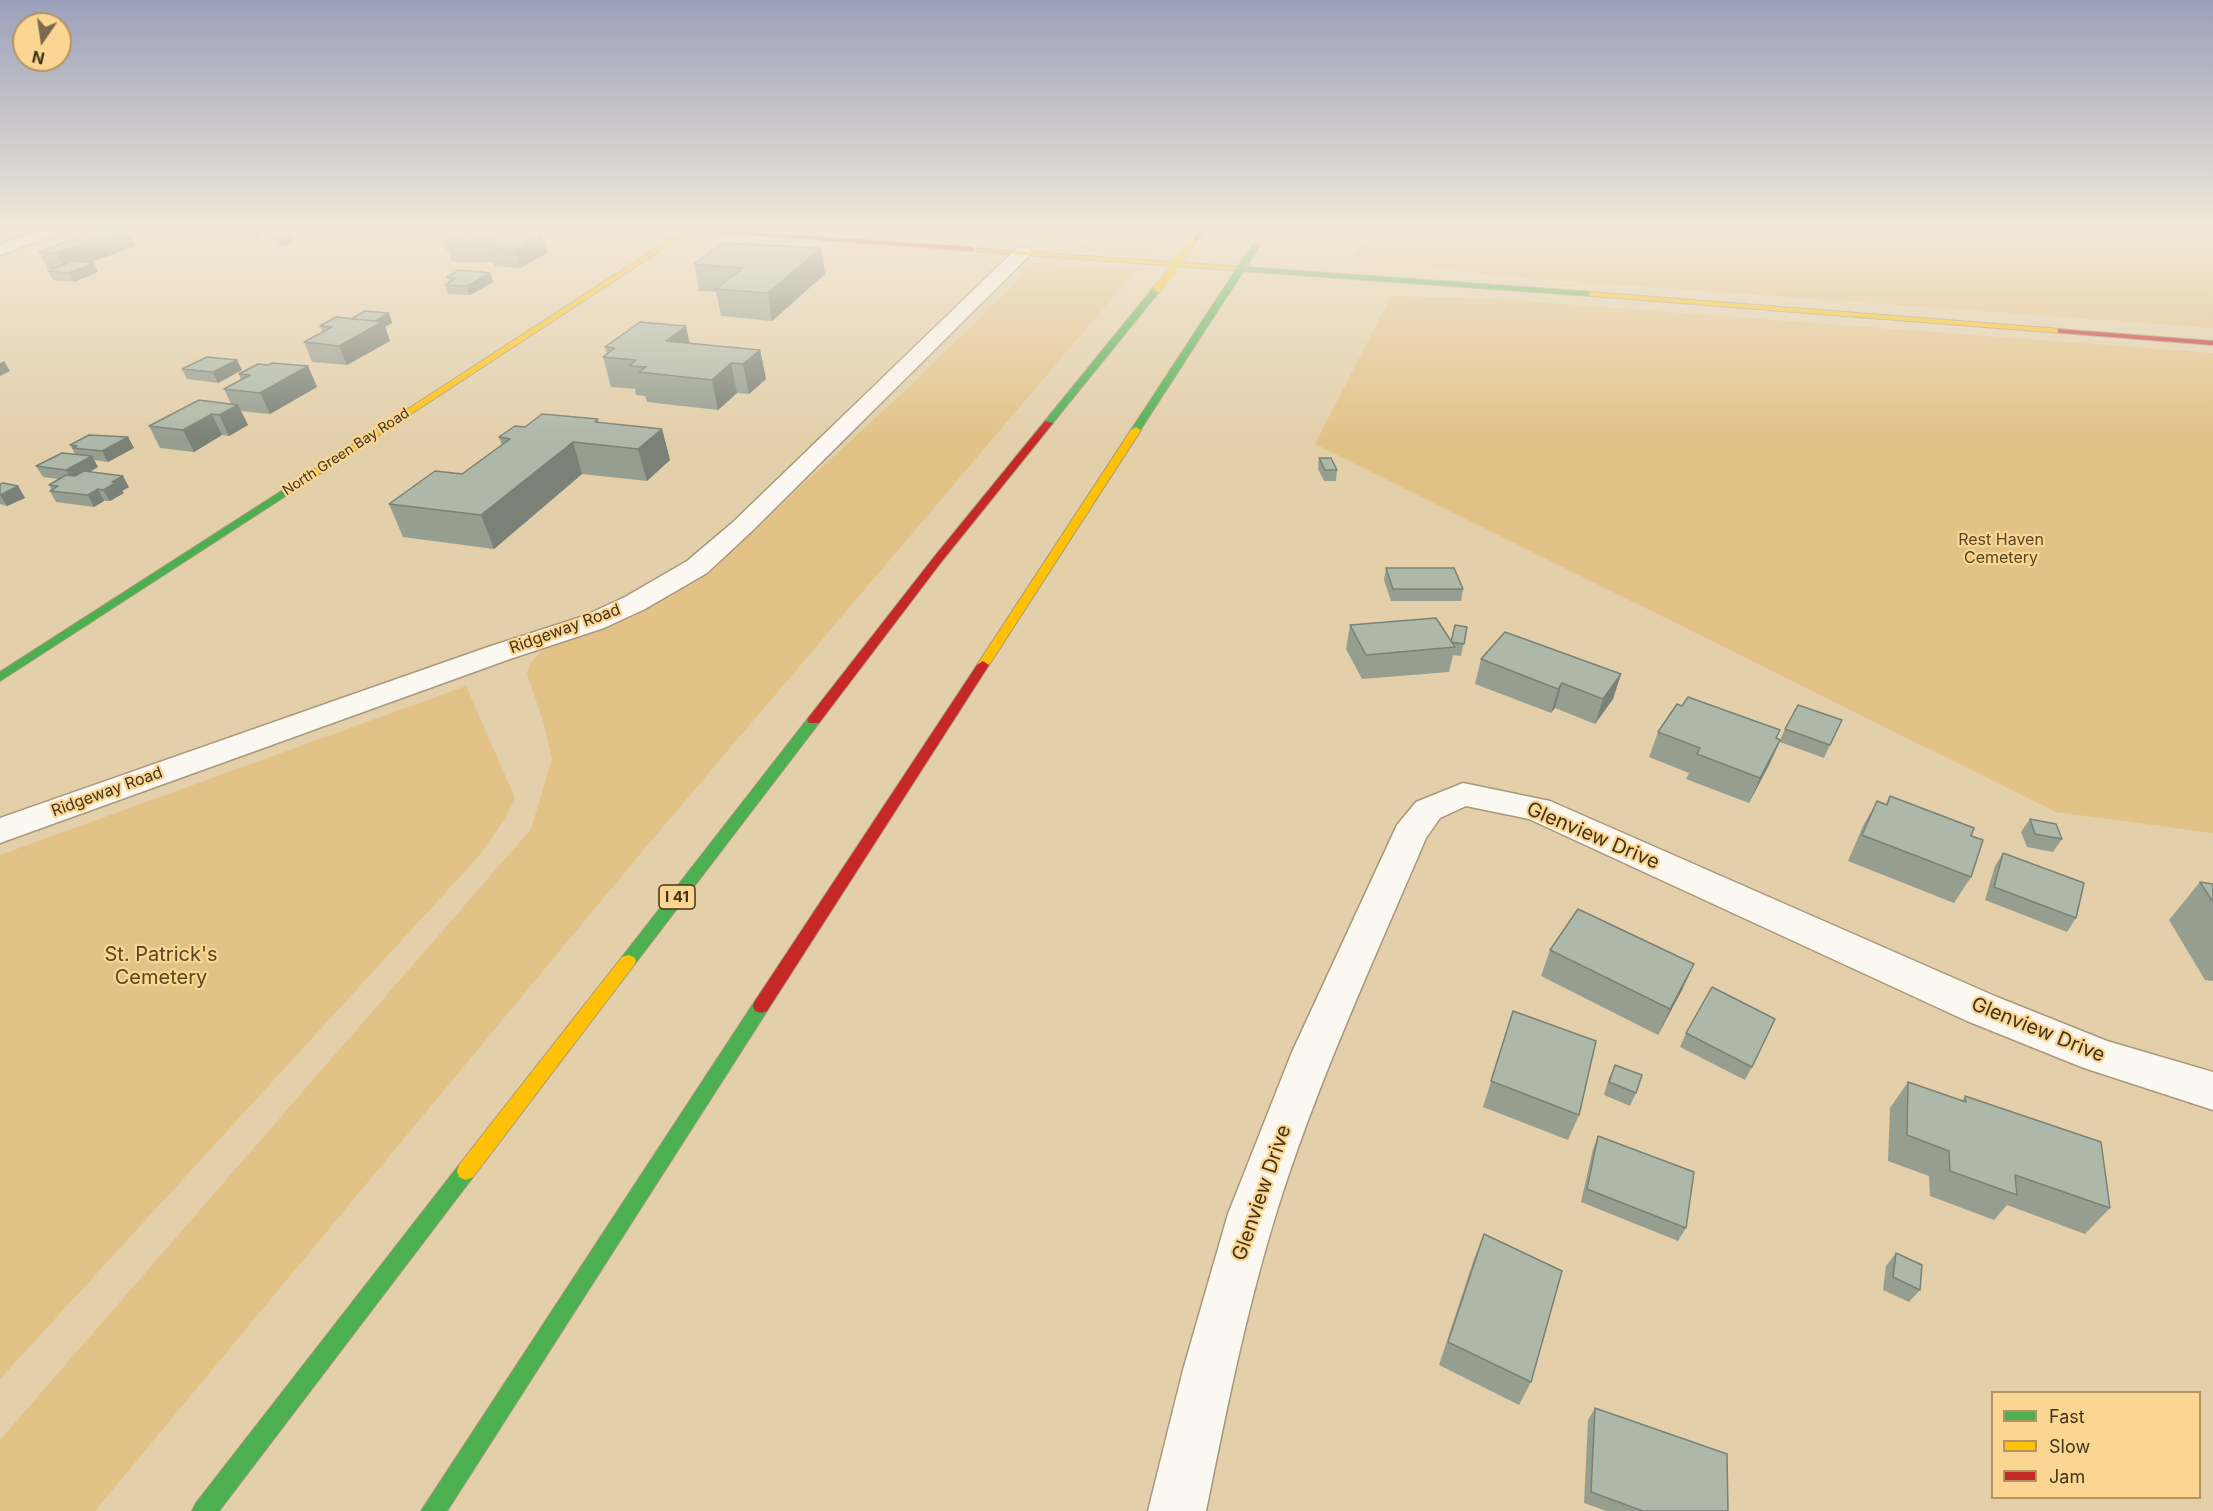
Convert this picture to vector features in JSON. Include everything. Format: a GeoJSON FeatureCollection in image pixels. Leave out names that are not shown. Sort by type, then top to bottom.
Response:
{"type":"FeatureCollection","features":[{"type":"Feature","properties":{"kind":"main road","name":"North Green Bay Road"},"geometry":{"type":"LineString","coordinates":[[0,677],[583,299]]}},
{"type":"Feature","properties":{"kind":"main road","name":"I 41"},"geometry":{"type":"LineString","coordinates":[[204,1511],[938,559],[1149,299]]}},
{"type":"Feature","properties":{"kind":"main road"},"geometry":{"type":"LineString","coordinates":[[434,1511],[1222,299]]}},
{"type":"Feature","properties":{"kind":"main road"},"geometry":{"type":"LineString","coordinates":[[1631,299],[2213,343]]}},
{"type":"Feature","properties":{"kind":"street","name":"Ridgeway Road"},"geometry":{"type":"LineString","coordinates":[[0,831],[499,653],[574,629],[634,603],[668,585],[697,567],[741,528],[975,299]]}},
{"type":"Feature","properties":{"kind":"street","name":"Glenview Drive"},"geometry":{"type":"LineString","coordinates":[[1177,1511],[1209,1370],[1252,1214],[1313,1052],[1410,834],[1428,810],[1463,794],[1538,809],[1982,1009],[2099,1056],[2213,1090]]}},
{"type":"Feature","properties":{"kind":"green space"},"geometry":{"type":"Polygon","coordinates":[[[999,299],[1112,299],[640,854],[95,1511],[0,1511],[0,1440],[531,829],[552,759],[544,724],[527,674],[530,664],[546,646],[712,563],[749,534],[907,389],[999,299]]]}},
{"type":"Feature","properties":{"kind":"green space","name":"Rest Haven Cemetery"},"geometry":{"type":"Polygon","coordinates":[[[1390,299],[1497,299],[2213,353],[2213,833],[2056,812],[1315,444],[1390,299]]]}},
{"type":"Feature","properties":{"kind":"green space"},"geometry":{"type":"Polygon","coordinates":[[[1806,299],[2213,299],[2213,328],[1806,299]]]}},
{"type":"Feature","properties":{"kind":"green space","name":"St. Patrick's Cemetery"},"geometry":{"type":"Polygon","coordinates":[[[466,686],[515,798],[504,820],[478,857],[0,1379],[0,855],[466,686]]]}},
{"type":"Feature","properties":{"kind":"building"},"geometry":{"type":"Polygon","coordinates":[[[365,311],[389,313],[375,321],[351,319],[365,311]]]}},
{"type":"Feature","properties":{"kind":"building"},"geometry":{"type":"Polygon","coordinates":[[[336,317],[382,322],[339,346],[304,342],[332,327],[320,326],[336,317]]]}},
{"type":"Feature","properties":{"kind":"building"},"geometry":{"type":"Polygon","coordinates":[[[640,322],[686,326],[666,341],[760,350],[743,364],[731,363],[712,380],[639,372],[646,367],[629,366],[636,360],[603,357],[615,348],[605,347],[640,322]]]}},
{"type":"Feature","properties":{"kind":"building"},"geometry":{"type":"Polygon","coordinates":[[[207,357],[237,360],[213,372],[182,369],[207,357]]]}},
{"type":"Feature","properties":{"kind":"building"},"geometry":{"type":"Polygon","coordinates":[[[258,364],[308,366],[260,393],[224,389],[250,375],[239,374],[258,364]]]}},
{"type":"Feature","properties":{"kind":"building"},"geometry":{"type":"Polygon","coordinates":[[[199,400],[238,405],[219,415],[212,414],[183,430],[149,426],[199,400]]]}},
{"type":"Feature","properties":{"kind":"building"},"geometry":{"type":"Polygon","coordinates":[[[542,414],[598,419],[595,422],[662,429],[638,449],[573,442],[481,515],[389,504],[435,471],[462,474],[510,439],[499,437],[515,426],[525,427],[542,414]]]}},
{"type":"Feature","properties":{"kind":"building"},"geometry":{"type":"Polygon","coordinates":[[[89,435],[128,437],[102,451],[73,448],[77,446],[70,445],[89,435]]]}},
{"type":"Feature","properties":{"kind":"building"},"geometry":{"type":"Polygon","coordinates":[[[62,453],[92,456],[66,470],[36,466],[62,453]]]}},
{"type":"Feature","properties":{"kind":"building"},"geometry":{"type":"Polygon","coordinates":[[[1319,458],[1331,458],[1337,470],[1325,470],[1319,458]]]}},
{"type":"Feature","properties":{"kind":"building"},"geometry":{"type":"Polygon","coordinates":[[[84,471],[123,476],[103,490],[98,489],[88,495],[50,491],[58,486],[49,485],[66,475],[75,476],[84,471]]]}},
{"type":"Feature","properties":{"kind":"building"},"geometry":{"type":"Polygon","coordinates":[[[0,484],[18,486],[0,495],[0,484]]]}},
{"type":"Feature","properties":{"kind":"building"},"geometry":{"type":"Polygon","coordinates":[[[1386,568],[1454,568],[1463,589],[1393,589],[1386,568]]]}},
{"type":"Feature","properties":{"kind":"building"},"geometry":{"type":"Polygon","coordinates":[[[1436,618],[1455,647],[1366,655],[1350,625],[1436,618]]]}},
{"type":"Feature","properties":{"kind":"building"},"geometry":{"type":"Polygon","coordinates":[[[1455,625],[1467,627],[1464,644],[1451,642],[1455,625]]]}},
{"type":"Feature","properties":{"kind":"building"},"geometry":{"type":"Polygon","coordinates":[[[1505,632],[1621,674],[1603,699],[1562,683],[1558,689],[1481,659],[1505,632]]]}},
{"type":"Feature","properties":{"kind":"building"},"geometry":{"type":"Polygon","coordinates":[[[1688,697],[1780,730],[1776,738],[1780,740],[1760,778],[1697,754],[1700,748],[1658,732],[1677,704],[1682,706],[1688,697]]]}},
{"type":"Feature","properties":{"kind":"building"},"geometry":{"type":"Polygon","coordinates":[[[1798,705],[1842,720],[1830,745],[1785,729],[1798,705]]]}},
{"type":"Feature","properties":{"kind":"building"},"geometry":{"type":"Polygon","coordinates":[[[1890,796],[1974,828],[1971,836],[1983,840],[1971,877],[1862,835],[1877,801],[1887,805],[1890,796]]]}},
{"type":"Feature","properties":{"kind":"building"},"geometry":{"type":"Polygon","coordinates":[[[2030,819],[2056,824],[2062,839],[2035,834],[2030,819]]]}},
{"type":"Feature","properties":{"kind":"building"},"geometry":{"type":"Polygon","coordinates":[[[2003,853],[2084,883],[2076,918],[1994,887],[2003,853]]]}},
{"type":"Feature","properties":{"kind":"building"},"geometry":{"type":"Polygon","coordinates":[[[2200,882],[2213,884],[2213,902],[2200,882]]]}},
{"type":"Feature","properties":{"kind":"building"},"geometry":{"type":"Polygon","coordinates":[[[1578,909],[1694,964],[1670,1009],[1550,950],[1578,909]]]}},
{"type":"Feature","properties":{"kind":"building"},"geometry":{"type":"Polygon","coordinates":[[[1712,987],[1775,1019],[1752,1067],[1686,1033],[1712,987]]]}},
{"type":"Feature","properties":{"kind":"building"},"geometry":{"type":"Polygon","coordinates":[[[1513,1011],[1596,1041],[1579,1115],[1491,1081],[1513,1011]]]}},
{"type":"Feature","properties":{"kind":"building"},"geometry":{"type":"Polygon","coordinates":[[[1615,1065],[1642,1075],[1636,1093],[1609,1082],[1615,1065]]]}},
{"type":"Feature","properties":{"kind":"building"},"geometry":{"type":"Polygon","coordinates":[[[1908,1082],[1966,1102],[1965,1096],[2101,1142],[2110,1208],[2015,1175],[2017,1195],[1950,1171],[1949,1151],[1907,1135],[1908,1082]]]}},
{"type":"Feature","properties":{"kind":"building"},"geometry":{"type":"Polygon","coordinates":[[[1598,1136],[1694,1172],[1686,1228],[1587,1189],[1598,1136]]]}},
{"type":"Feature","properties":{"kind":"building"},"geometry":{"type":"Polygon","coordinates":[[[1484,1234],[1562,1271],[1531,1382],[1448,1342],[1484,1234]]]}},
{"type":"Feature","properties":{"kind":"building"},"geometry":{"type":"Polygon","coordinates":[[[1896,1253],[1922,1265],[1920,1290],[1893,1277],[1896,1253]]]}},
{"type":"Feature","properties":{"kind":"building"},"geometry":{"type":"Polygon","coordinates":[[[1595,1408],[1727,1454],[1728,1511],[1643,1511],[1591,1492],[1595,1408]]]}},
{"type":"Feature","properties":{"kind":"traffic: fast"},"geometry":{"type":"LineString","coordinates":[[1048,423],[1149,299]]}},
{"type":"Feature","properties":{"kind":"traffic: fast"},"geometry":{"type":"LineString","coordinates":[[1136,430],[1221,299]]}},
{"type":"Feature","properties":{"kind":"traffic: fast"},"geometry":{"type":"LineString","coordinates":[[0,677],[294,486]]}},
{"type":"Feature","properties":{"kind":"traffic: fast"},"geometry":{"type":"LineString","coordinates":[[628,961],[814,720]]}},
{"type":"Feature","properties":{"kind":"traffic: fast"},"geometry":{"type":"LineString","coordinates":[[433,1511],[761,1006]]}},
{"type":"Feature","properties":{"kind":"traffic: fast"},"geometry":{"type":"LineString","coordinates":[[204,1511],[466,1171]]}},
{"type":"Feature","properties":{"kind":"traffic: slow"},"geometry":{"type":"LineString","coordinates":[[294,486],[583,299]]}},
{"type":"Feature","properties":{"kind":"traffic: slow"},"geometry":{"type":"LineString","coordinates":[[1649,299],[2061,331]]}},
{"type":"Feature","properties":{"kind":"traffic: slow"},"geometry":{"type":"LineString","coordinates":[[983,665],[1136,430]]}},
{"type":"Feature","properties":{"kind":"traffic: slow"},"geometry":{"type":"LineString","coordinates":[[466,1171],[628,961]]}},
{"type":"Feature","properties":{"kind":"traffic: jam"},"geometry":{"type":"LineString","coordinates":[[2061,331],[2213,343]]}},
{"type":"Feature","properties":{"kind":"traffic: jam"},"geometry":{"type":"LineString","coordinates":[[814,720],[938,559],[1048,423]]}},
{"type":"Feature","properties":{"kind":"traffic: jam"},"geometry":{"type":"LineString","coordinates":[[761,1006],[983,665]]}}]}
